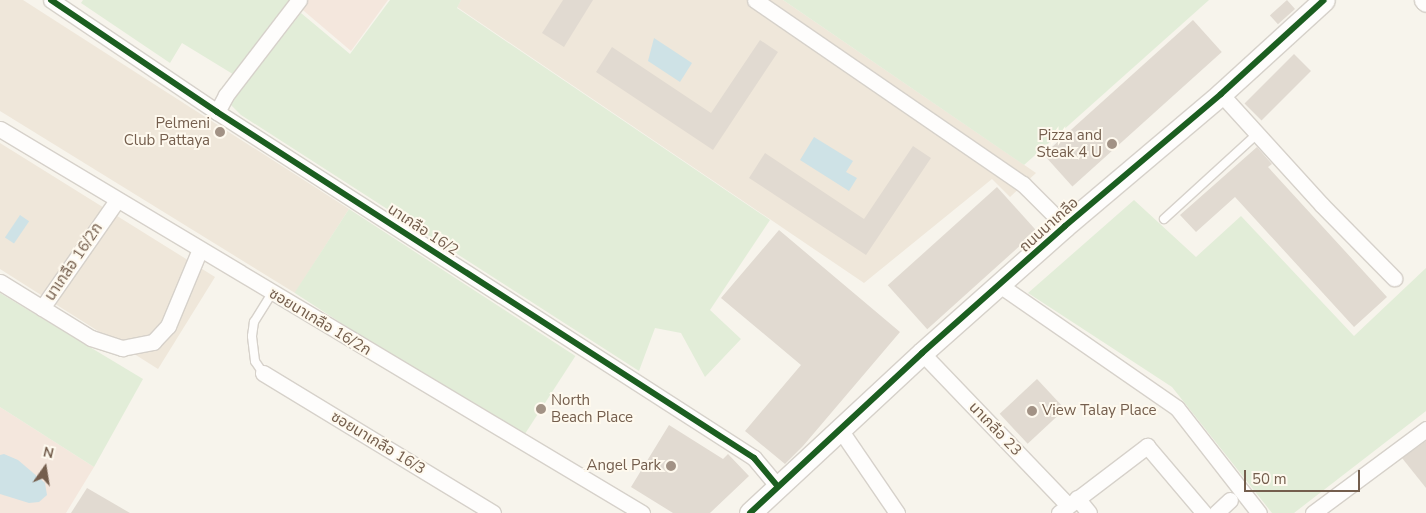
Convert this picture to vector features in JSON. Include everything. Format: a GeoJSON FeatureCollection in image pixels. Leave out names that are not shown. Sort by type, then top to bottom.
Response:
{"type":"FeatureCollection","features":[{"type":"Feature","properties":{"kind":"street","name":"นาเกลือ 16/2"},"geometry":{"type":"LineString","coordinates":[[51,0],[217,112],[754,458],[777,485]]}},
{"type":"Feature","properties":{"kind":"street"},"geometry":{"type":"LineString","coordinates":[[217,112],[226,95],[300,0]]}},
{"type":"Feature","properties":{"kind":"street"},"geometry":{"type":"LineString","coordinates":[[755,0],[1024,184],[1065,226]]}},
{"type":"Feature","properties":{"kind":"street","name":"ถนนนาเกลือ"},"geometry":{"type":"LineString","coordinates":[[750,513],[777,485],[922,353],[1001,286],[1065,226],[1221,94],[1324,0]]}},
{"type":"Feature","properties":{"kind":"street"},"geometry":{"type":"LineString","coordinates":[[1221,94],[1394,278]]}},
{"type":"Feature","properties":{"kind":"street","name":"ซอยนาเกลือ 16/2ก"},"geometry":{"type":"LineString","coordinates":[[0,129],[642,513]]}},
{"type":"Feature","properties":{"kind":"street","name":"นาเกลือ 16/2ก"},"geometry":{"type":"LineString","coordinates":[[0,282],[42,308],[117,200]]}},
{"type":"Feature","properties":{"kind":"street"},"geometry":{"type":"LineString","coordinates":[[42,308],[103,343],[122,348],[154,342],[168,326],[200,249]]}},
{"type":"Feature","properties":{"kind":"street"},"geometry":{"type":"LineString","coordinates":[[1001,286],[1177,408],[1259,513]]}},
{"type":"Feature","properties":{"kind":"street","name":"นาเกลือ 23"},"geometry":{"type":"LineString","coordinates":[[922,353],[1068,506],[1089,513]]}},
{"type":"Feature","properties":{"kind":"street","name":"ซอยนาเกลือ 16/3"},"geometry":{"type":"LineString","coordinates":[[263,374],[494,513]]}},
{"type":"Feature","properties":{"kind":"street"},"geometry":{"type":"LineString","coordinates":[[839,428],[897,513]]}},
{"type":"Feature","properties":{"kind":"street"},"geometry":{"type":"LineString","coordinates":[[1313,513],[1426,429]]}},
{"type":"Feature","properties":{"kind":"street"},"geometry":{"type":"LineString","coordinates":[[1068,506],[1147,446],[1204,513]]}},
{"type":"Feature","properties":{"kind":"street"},"geometry":{"type":"LineString","coordinates":[[1216,513],[1230,500]]}},
{"type":"Feature","properties":{"kind":"lane"},"geometry":{"type":"LineString","coordinates":[[1164,218],[1257,134]]}},
{"type":"Feature","properties":{"kind":"lane"},"geometry":{"type":"LineString","coordinates":[[263,374],[255,361],[252,336],[254,322],[272,293]]}},
{"type":"Feature","properties":{"kind":"shaded area"},"geometry":{"type":"Polygon","coordinates":[[[0,0],[23,0],[349,209],[295,293],[0,111],[0,0]]]}},
{"type":"Feature","properties":{"kind":"shaded area"},"geometry":{"type":"Polygon","coordinates":[[[291,0],[388,0],[351,51],[291,0]]]}},
{"type":"Feature","properties":{"kind":"shaded area"},"geometry":{"type":"Polygon","coordinates":[[[461,0],[783,0],[1036,173],[1010,197],[992,179],[864,283],[457,7],[461,0]]]}},
{"type":"Feature","properties":{"kind":"shaded area"},"geometry":{"type":"Polygon","coordinates":[[[654,38],[692,63],[680,82],[648,61],[654,38]]]}},
{"type":"Feature","properties":{"kind":"shaded area"},"geometry":{"type":"Polygon","coordinates":[[[814,137],[853,161],[846,172],[857,178],[849,191],[800,160],[814,137]]]}},
{"type":"Feature","properties":{"kind":"shaded area"},"geometry":{"type":"Polygon","coordinates":[[[0,143],[215,277],[158,369],[0,269],[0,143]]]}},
{"type":"Feature","properties":{"kind":"shaded area"},"geometry":{"type":"Polygon","coordinates":[[[20,215],[29,221],[14,244],[5,237],[20,215]]]}},
{"type":"Feature","properties":{"kind":"shaded area"},"geometry":{"type":"Polygon","coordinates":[[[0,407],[94,467],[66,513],[0,513],[0,407]]]}},
{"type":"Feature","properties":{"kind":"shaded area"},"geometry":{"type":"Polygon","coordinates":[[[4,454],[18,460],[45,483],[47,495],[39,502],[29,503],[0,494],[0,455],[4,454]]]}},
{"type":"Feature","properties":{"kind":"green space"},"geometry":{"type":"Polygon","coordinates":[[[83,0],[291,0],[236,76],[182,43],[170,63],[81,3],[83,0]]]}},
{"type":"Feature","properties":{"kind":"green space"},"geometry":{"type":"Polygon","coordinates":[[[390,0],[461,0],[457,8],[770,220],[710,310],[741,339],[705,377],[681,333],[655,328],[639,371],[241,115],[230,104],[301,13],[350,54],[390,0]]]}},
{"type":"Feature","properties":{"kind":"green space"},"geometry":{"type":"Polygon","coordinates":[[[783,0],[1209,0],[1024,165],[783,0]]]}},
{"type":"Feature","properties":{"kind":"green space"},"geometry":{"type":"Polygon","coordinates":[[[1134,200],[1196,257],[1241,216],[1354,336],[1426,268],[1426,411],[1294,513],[1272,513],[1172,387],[1028,293],[1134,200]]]}},
{"type":"Feature","properties":{"kind":"green space"},"geometry":{"type":"Polygon","coordinates":[[[349,209],[575,356],[521,440],[295,293],[349,209]]]}},
{"type":"Feature","properties":{"kind":"green space"},"geometry":{"type":"Polygon","coordinates":[[[0,293],[143,379],[94,467],[0,407],[0,293]]]}},
{"type":"Feature","properties":{"kind":"building"},"geometry":{"type":"Polygon","coordinates":[[[563,0],[593,0],[564,47],[542,33],[563,0]]]}},
{"type":"Feature","properties":{"kind":"building"},"geometry":{"type":"Polygon","coordinates":[[[1287,0],[1295,9],[1278,24],[1270,15],[1287,0]]]}},
{"type":"Feature","properties":{"kind":"building"},"geometry":{"type":"Polygon","coordinates":[[[1193,20],[1222,52],[1072,186],[1044,154],[1193,20]]]}},
{"type":"Feature","properties":{"kind":"building"},"geometry":{"type":"Polygon","coordinates":[[[760,40],[778,52],[713,150],[596,72],[612,47],[711,113],[760,40]]]}},
{"type":"Feature","properties":{"kind":"building"},"geometry":{"type":"Polygon","coordinates":[[[1294,54],[1311,71],[1261,120],[1245,103],[1294,54]]]}},
{"type":"Feature","properties":{"kind":"building"},"geometry":{"type":"Polygon","coordinates":[[[913,146],[931,158],[866,255],[749,178],[765,153],[864,219],[913,146]]]}},
{"type":"Feature","properties":{"kind":"building"},"geometry":{"type":"Polygon","coordinates":[[[1257,147],[1272,164],[1268,167],[1387,297],[1354,327],[1235,197],[1196,232],[1180,215],[1257,147]]]}},
{"type":"Feature","properties":{"kind":"building"},"geometry":{"type":"Polygon","coordinates":[[[997,187],[1036,231],[927,329],[888,285],[997,187]]]}},
{"type":"Feature","properties":{"kind":"building"},"geometry":{"type":"Polygon","coordinates":[[[779,230],[900,332],[803,446],[785,464],[745,431],[801,365],[721,298],[779,230]]]}},
{"type":"Feature","properties":{"kind":"building","name":"View Talay Place"},"geometry":{"type":"Polygon","coordinates":[[[1037,379],[1065,409],[1028,444],[1000,414],[1037,379]]]}},
{"type":"Feature","properties":{"kind":"building"},"geometry":{"type":"Polygon","coordinates":[[[669,425],[723,459],[728,454],[749,476],[710,513],[673,513],[631,487],[669,425]]]}},
{"type":"Feature","properties":{"kind":"building"},"geometry":{"type":"Polygon","coordinates":[[[1426,441],[1426,488],[1402,458],[1426,441]]]}},
{"type":"Feature","properties":{"kind":"building"},"geometry":{"type":"Polygon","coordinates":[[[87,488],[130,513],[71,513],[87,488]]]}},
{"type":"Feature","properties":{"kind":"cycle path"},"geometry":{"type":"LineString","coordinates":[[51,0],[217,112],[754,458],[777,485]]}},
{"type":"Feature","properties":{"kind":"cycle path"},"geometry":{"type":"LineString","coordinates":[[750,513],[922,353],[1065,226],[1221,94],[1324,0]]}},
{"type":"Feature","properties":{"kind":"place","name":"Pelmeni Club Pattaya"},"geometry":{"type":"Point","coordinates":[220,132]}},
{"type":"Feature","properties":{"kind":"place","name":"Pizza and Steak 4 U"},"geometry":{"type":"Point","coordinates":[1112,144]}},
{"type":"Feature","properties":{"kind":"place","name":"North Beach Place"},"geometry":{"type":"Point","coordinates":[541,409]}},
{"type":"Feature","properties":{"kind":"place","name":"View Talay Place"},"geometry":{"type":"Point","coordinates":[1032,411]}},
{"type":"Feature","properties":{"kind":"place","name":"Angel Park"},"geometry":{"type":"Point","coordinates":[671,466]}}]}
